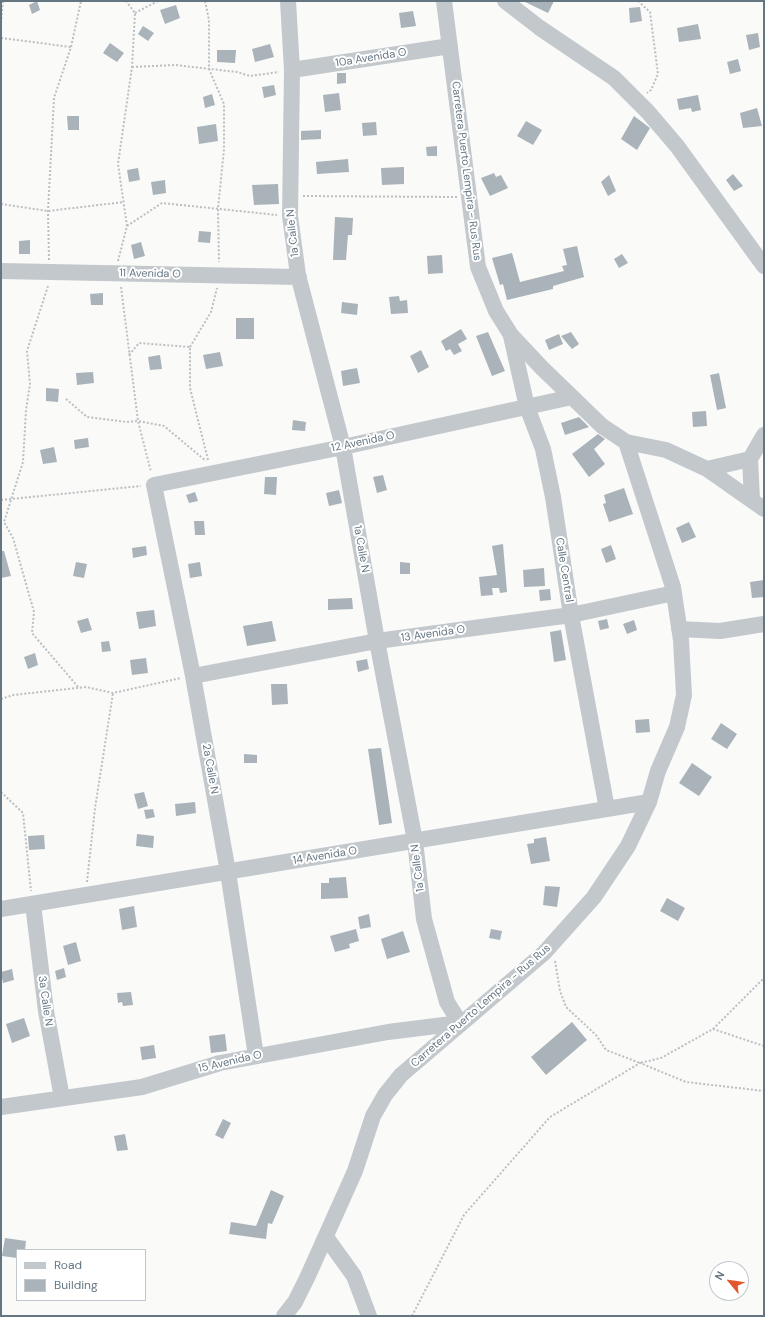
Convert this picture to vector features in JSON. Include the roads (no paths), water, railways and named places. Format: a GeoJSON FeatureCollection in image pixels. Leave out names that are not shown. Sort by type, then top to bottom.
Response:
{"type":"FeatureCollection","features":[{"type":"Feature","properties":{"kind":"street","name":"1a Calle N"},"geometry":{"type":"LineString","coordinates":[[288,1],[292,70],[290,216],[299,277],[343,447],[377,642],[415,841],[424,919],[447,1002],[460,1023]]}},
{"type":"Feature","properties":{"kind":"street","name":"Carretera Puerto Lempira - Rus Rus"},"geometry":{"type":"LineString","coordinates":[[284,1316],[295,1302],[326,1237],[355,1171],[373,1116],[385,1095],[401,1075],[460,1023],[517,977],[552,944],[594,897],[628,846],[649,802],[658,771],[677,727],[684,694],[679,629],[674,593],[626,442],[602,426],[542,368],[511,334],[496,311],[478,267],[444,1]]}},
{"type":"Feature","properties":{"kind":"street"},"geometry":{"type":"LineString","coordinates":[[505,1],[540,28],[614,78],[637,101],[677,146],[764,266]]}},
{"type":"Feature","properties":{"kind":"street","name":"10a Avenida O"},"geometry":{"type":"LineString","coordinates":[[292,70],[450,46]]}},
{"type":"Feature","properties":{"kind":"street","name":"11 Avenida O"},"geometry":{"type":"LineString","coordinates":[[1,271],[299,277]]}},
{"type":"Feature","properties":{"kind":"street","name":"Calle Central"},"geometry":{"type":"LineString","coordinates":[[511,334],[527,407],[543,449],[550,483],[571,615],[607,809]]}},
{"type":"Feature","properties":{"kind":"street","name":"12 Avenida O"},"geometry":{"type":"LineString","coordinates":[[154,485],[343,447],[572,397]]}},
{"type":"Feature","properties":{"kind":"street"},"geometry":{"type":"LineString","coordinates":[[758,504],[750,459],[764,435]]}},
{"type":"Feature","properties":{"kind":"street"},"geometry":{"type":"LineString","coordinates":[[626,442],[666,450],[707,469],[758,504]]}},
{"type":"Feature","properties":{"kind":"street"},"geometry":{"type":"LineString","coordinates":[[707,469],[750,459]]}},
{"type":"Feature","properties":{"kind":"street","name":"2a Calle N"},"geometry":{"type":"LineString","coordinates":[[154,485],[193,676],[228,872],[256,1056]]}},
{"type":"Feature","properties":{"kind":"street","name":"13 Avenida O"},"geometry":{"type":"LineString","coordinates":[[193,676],[377,642],[571,615],[674,593]]}},
{"type":"Feature","properties":{"kind":"street"},"geometry":{"type":"LineString","coordinates":[[679,629],[720,631],[764,624]]}},
{"type":"Feature","properties":{"kind":"street","name":"14 Avenida O"},"geometry":{"type":"LineString","coordinates":[[1,910],[649,802]]}},
{"type":"Feature","properties":{"kind":"street","name":"3a Calle N"},"geometry":{"type":"LineString","coordinates":[[33,904],[46,1011],[62,1098]]}},
{"type":"Feature","properties":{"kind":"street","name":"15 Avenida O"},"geometry":{"type":"LineString","coordinates":[[1,1108],[142,1087],[220,1063],[388,1032],[460,1023]]}},
{"type":"Feature","properties":{"kind":"street"},"geometry":{"type":"LineString","coordinates":[[326,1237],[354,1276],[369,1316]]}}]}
